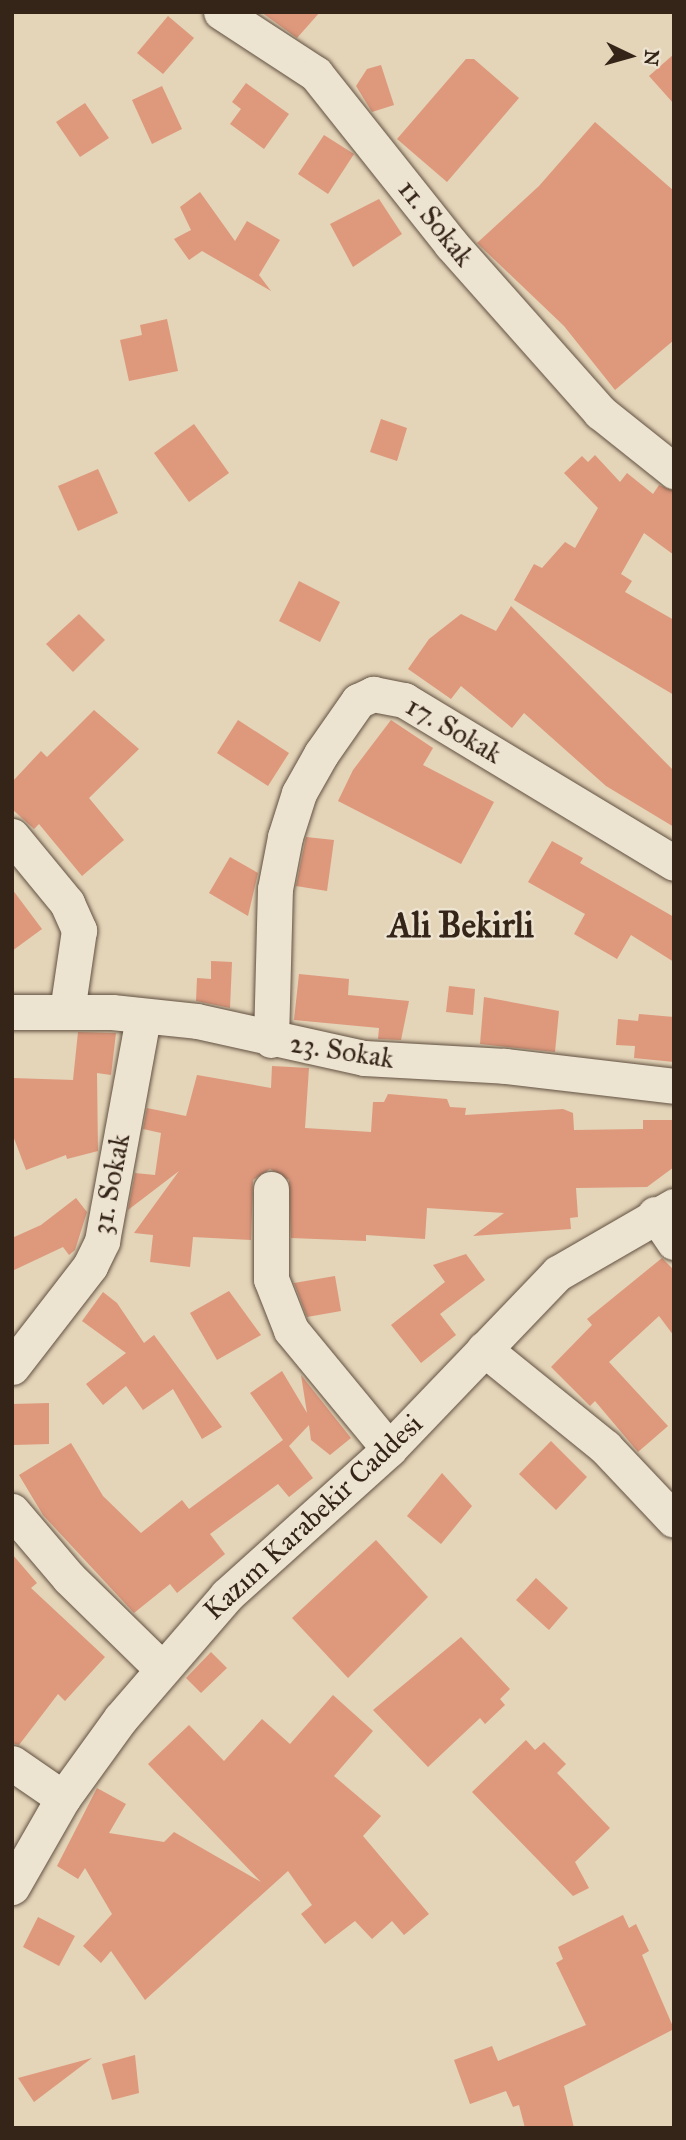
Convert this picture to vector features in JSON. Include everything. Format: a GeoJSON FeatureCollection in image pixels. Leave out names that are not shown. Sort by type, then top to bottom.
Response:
{"type":"FeatureCollection","features":[{"type":"Feature","properties":{"kind":"street","name":"11. Sokak"},"geometry":{"type":"LineString","coordinates":[[221,12],[316,74],[451,244],[600,412],[641,448],[674,471]]}},
{"type":"Feature","properties":{"kind":"street","name":"17. Sokak"},"geometry":{"type":"LineString","coordinates":[[271,1040],[275,889],[285,837],[299,793],[321,754],[358,701],[373,694],[404,700],[674,863]]}},
{"type":"Feature","properties":{"kind":"street"},"geometry":{"type":"LineString","coordinates":[[12,836],[66,903],[79,930],[67,1012]]}},
{"type":"Feature","properties":{"kind":"street","name":"23. Sokak"},"geometry":{"type":"LineString","coordinates":[[12,1012],[67,1012],[197,1021],[271,1040],[364,1058],[505,1066],[674,1086]]}},
{"type":"Feature","properties":{"kind":"street","name":"31. Sokak"},"geometry":{"type":"LineString","coordinates":[[12,1367],[90,1266],[102,1241],[143,1017]]}},
{"type":"Feature","properties":{"kind":"street"},"geometry":{"type":"LineString","coordinates":[[271,1189],[271,1279],[291,1330],[389,1449]]}},
{"type":"Feature","properties":{"kind":"street","name":"Kazım Karabekir Caddesi"},"geometry":{"type":"LineString","coordinates":[[12,1887],[63,1798],[160,1667],[227,1595],[389,1449],[558,1273],[668,1221]]}},
{"type":"Feature","properties":{"kind":"street"},"geometry":{"type":"LineString","coordinates":[[484,1349],[605,1447],[674,1520]]}},
{"type":"Feature","properties":{"kind":"street"},"geometry":{"type":"LineString","coordinates":[[12,1511],[69,1578],[160,1667]]}},
{"type":"Feature","properties":{"kind":"street"},"geometry":{"type":"LineString","coordinates":[[12,1763],[63,1798]]}},
{"type":"Feature","properties":{"kind":"building"},"geometry":{"type":"Polygon","coordinates":[[[261,12],[320,12],[297,38],[261,12]]]}},
{"type":"Feature","properties":{"kind":"building"},"geometry":{"type":"Polygon","coordinates":[[[168,16],[194,38],[163,74],[137,53],[168,16]]]}},
{"type":"Feature","properties":{"kind":"building"},"geometry":{"type":"Polygon","coordinates":[[[674,54],[674,104],[649,76],[674,54]]]}},
{"type":"Feature","properties":{"kind":"building"},"geometry":{"type":"Polygon","coordinates":[[[466,59],[474,59],[519,98],[447,182],[397,139],[466,59]]]}},
{"type":"Feature","properties":{"kind":"building"},"geometry":{"type":"Polygon","coordinates":[[[381,65],[394,105],[372,112],[356,86],[367,69],[381,65]]]}},
{"type":"Feature","properties":{"kind":"building"},"geometry":{"type":"Polygon","coordinates":[[[246,83],[289,114],[264,149],[230,124],[241,109],[232,102],[246,83]]]}},
{"type":"Feature","properties":{"kind":"building"},"geometry":{"type":"Polygon","coordinates":[[[162,86],[182,129],[152,144],[132,100],[162,86]]]}},
{"type":"Feature","properties":{"kind":"building"},"geometry":{"type":"Polygon","coordinates":[[[85,103],[109,138],[80,157],[56,122],[85,103]]]}},
{"type":"Feature","properties":{"kind":"building"},"geometry":{"type":"Polygon","coordinates":[[[595,122],[674,191],[674,340],[615,390],[564,326],[477,243],[539,186],[595,122]]]}},
{"type":"Feature","properties":{"kind":"building"},"geometry":{"type":"Polygon","coordinates":[[[324,135],[354,154],[328,194],[298,174],[324,135]]]}},
{"type":"Feature","properties":{"kind":"building"},"geometry":{"type":"Polygon","coordinates":[[[200,192],[235,241],[247,221],[280,240],[259,275],[271,291],[202,251],[189,260],[174,239],[191,230],[180,207],[200,192]]]}},
{"type":"Feature","properties":{"kind":"building"},"geometry":{"type":"Polygon","coordinates":[[[379,199],[402,234],[353,267],[330,224],[379,199]]]}},
{"type":"Feature","properties":{"kind":"building"},"geometry":{"type":"Polygon","coordinates":[[[167,319],[178,371],[129,381],[120,340],[142,335],[140,325],[167,319]]]}},
{"type":"Feature","properties":{"kind":"building"},"geometry":{"type":"Polygon","coordinates":[[[381,419],[407,428],[397,461],[370,452],[381,419]]]}},
{"type":"Feature","properties":{"kind":"building"},"geometry":{"type":"Polygon","coordinates":[[[194,424],[229,473],[189,502],[154,453],[194,424]]]}},
{"type":"Feature","properties":{"kind":"building"},"geometry":{"type":"Polygon","coordinates":[[[595,455],[620,482],[627,473],[653,494],[659,485],[674,491],[674,555],[644,533],[621,574],[632,581],[625,592],[674,620],[674,695],[514,600],[534,564],[542,568],[565,542],[575,548],[598,508],[564,473],[582,456],[588,462],[595,455]]]}},
{"type":"Feature","properties":{"kind":"building"},"geometry":{"type":"Polygon","coordinates":[[[98,469],[118,513],[78,531],[58,486],[98,469]]]}},
{"type":"Feature","properties":{"kind":"building"},"geometry":{"type":"Polygon","coordinates":[[[299,581],[340,602],[320,642],[279,621],[299,581]]]}},
{"type":"Feature","properties":{"kind":"building"},"geometry":{"type":"Polygon","coordinates":[[[511,606],[674,771],[674,827],[606,786],[524,713],[512,728],[461,686],[451,699],[408,669],[429,639],[461,614],[496,631],[511,606]]]}},
{"type":"Feature","properties":{"kind":"building"},"geometry":{"type":"Polygon","coordinates":[[[79,614],[105,640],[73,672],[46,644],[79,614]]]}},
{"type":"Feature","properties":{"kind":"building"},"geometry":{"type":"Polygon","coordinates":[[[94,710],[139,749],[89,798],[124,840],[82,876],[39,824],[34,829],[12,809],[12,782],[41,751],[47,757],[94,710]]]}},
{"type":"Feature","properties":{"kind":"building"},"geometry":{"type":"Polygon","coordinates":[[[238,720],[289,753],[268,786],[217,753],[238,720]]]}},
{"type":"Feature","properties":{"kind":"building"},"geometry":{"type":"Polygon","coordinates":[[[391,720],[433,748],[423,765],[494,802],[461,864],[338,801],[353,770],[391,720]]]}},
{"type":"Feature","properties":{"kind":"building"},"geometry":{"type":"Polygon","coordinates":[[[306,837],[334,840],[327,891],[296,886],[306,837]]]}},
{"type":"Feature","properties":{"kind":"building"},"geometry":{"type":"Polygon","coordinates":[[[552,841],[583,858],[580,863],[674,917],[674,962],[631,935],[617,959],[574,934],[585,914],[528,882],[552,841]]]}},
{"type":"Feature","properties":{"kind":"building"},"geometry":{"type":"Polygon","coordinates":[[[230,857],[258,873],[248,916],[209,893],[230,857]]]}},
{"type":"Feature","properties":{"kind":"building"},"geometry":{"type":"Polygon","coordinates":[[[12,889],[42,929],[12,951],[12,889]]]}},
{"type":"Feature","properties":{"kind":"building"},"geometry":{"type":"Polygon","coordinates":[[[211,961],[232,962],[230,1008],[196,1001],[197,978],[211,979],[211,961]]]}},
{"type":"Feature","properties":{"kind":"building"},"geometry":{"type":"Polygon","coordinates":[[[299,974],[349,979],[348,995],[409,1001],[401,1040],[378,1039],[379,1028],[294,1020],[299,974]]]}},
{"type":"Feature","properties":{"kind":"building"},"geometry":{"type":"Polygon","coordinates":[[[449,986],[475,989],[473,1015],[446,1012],[449,986]]]}},
{"type":"Feature","properties":{"kind":"building"},"geometry":{"type":"Polygon","coordinates":[[[484,997],[559,1011],[555,1052],[480,1044],[484,997]]]}},
{"type":"Feature","properties":{"kind":"building"},"geometry":{"type":"Polygon","coordinates":[[[639,1014],[674,1017],[674,1062],[634,1058],[635,1046],[616,1045],[618,1019],[638,1021],[639,1014]]]}},
{"type":"Feature","properties":{"kind":"building"},"geometry":{"type":"Polygon","coordinates":[[[78,1032],[116,1033],[111,1075],[97,1073],[98,1151],[67,1159],[66,1155],[26,1170],[12,1133],[12,1078],[73,1080],[78,1032]]]}},
{"type":"Feature","properties":{"kind":"building"},"geometry":{"type":"Polygon","coordinates":[[[272,1066],[309,1068],[305,1128],[371,1132],[373,1102],[384,1102],[388,1094],[447,1099],[450,1107],[466,1108],[465,1115],[563,1109],[573,1113],[574,1130],[643,1129],[643,1120],[674,1120],[674,1167],[647,1187],[576,1188],[578,1217],[570,1218],[571,1229],[473,1236],[504,1213],[427,1208],[425,1239],[366,1235],[366,1241],[291,1238],[289,1180],[270,1169],[253,1180],[251,1240],[193,1237],[190,1267],[150,1262],[153,1235],[134,1233],[179,1171],[128,1210],[135,1173],[155,1175],[161,1133],[143,1129],[147,1108],[186,1116],[197,1075],[271,1088],[272,1066]]]}},
{"type":"Feature","properties":{"kind":"building"},"geometry":{"type":"Polygon","coordinates":[[[76,1198],[87,1212],[75,1250],[69,1255],[63,1247],[12,1271],[12,1238],[41,1225],[76,1198]]]}},
{"type":"Feature","properties":{"kind":"building"},"geometry":{"type":"Polygon","coordinates":[[[466,1254],[485,1280],[440,1314],[456,1335],[421,1363],[391,1325],[445,1282],[433,1265],[466,1254]]]}},
{"type":"Feature","properties":{"kind":"building"},"geometry":{"type":"Polygon","coordinates":[[[662,1258],[674,1270],[674,1336],[659,1316],[609,1362],[668,1426],[638,1452],[595,1401],[590,1406],[551,1367],[592,1325],[587,1319],[662,1258]]]}},
{"type":"Feature","properties":{"kind":"building"},"geometry":{"type":"Polygon","coordinates":[[[335,1276],[341,1311],[307,1317],[294,1283],[335,1276]]]}},
{"type":"Feature","properties":{"kind":"building"},"geometry":{"type":"Polygon","coordinates":[[[229,1291],[261,1335],[217,1360],[190,1313],[229,1291]]]}},
{"type":"Feature","properties":{"kind":"building"},"geometry":{"type":"Polygon","coordinates":[[[103,1292],[117,1303],[144,1343],[154,1335],[222,1427],[202,1439],[173,1389],[143,1410],[126,1386],[103,1405],[86,1384],[126,1353],[82,1321],[103,1292]]]}},
{"type":"Feature","properties":{"kind":"building"},"geometry":{"type":"Polygon","coordinates":[[[282,1371],[307,1413],[301,1375],[351,1438],[330,1455],[311,1440],[309,1425],[289,1446],[313,1478],[289,1497],[278,1484],[210,1534],[225,1554],[177,1593],[170,1584],[134,1613],[43,1515],[19,1475],[71,1443],[103,1496],[141,1533],[182,1500],[189,1509],[283,1440],[250,1393],[282,1371]]]}},
{"type":"Feature","properties":{"kind":"building"},"geometry":{"type":"Polygon","coordinates":[[[49,1403],[49,1444],[13,1445],[13,1404],[49,1403]]]}},
{"type":"Feature","properties":{"kind":"building"},"geometry":{"type":"Polygon","coordinates":[[[551,1441],[587,1477],[556,1510],[519,1474],[551,1441]]]}},
{"type":"Feature","properties":{"kind":"building"},"geometry":{"type":"Polygon","coordinates":[[[442,1473],[472,1506],[441,1544],[407,1516],[442,1473]]]}},
{"type":"Feature","properties":{"kind":"building"},"geometry":{"type":"Polygon","coordinates":[[[376,1540],[428,1597],[348,1678],[292,1618],[376,1540]]]}},
{"type":"Feature","properties":{"kind":"building"},"geometry":{"type":"Polygon","coordinates":[[[12,1554],[37,1583],[31,1588],[105,1657],[65,1701],[58,1694],[19,1745],[12,1743],[12,1554]]]}},
{"type":"Feature","properties":{"kind":"building"},"geometry":{"type":"Polygon","coordinates":[[[536,1578],[568,1608],[549,1630],[516,1600],[536,1578]]]}},
{"type":"Feature","properties":{"kind":"building"},"geometry":{"type":"Polygon","coordinates":[[[461,1637],[510,1689],[500,1699],[505,1705],[485,1724],[480,1718],[428,1767],[373,1710],[461,1637]]]}},
{"type":"Feature","properties":{"kind":"building"},"geometry":{"type":"Polygon","coordinates":[[[211,1652],[227,1668],[201,1693],[186,1678],[211,1652]]]}},
{"type":"Feature","properties":{"kind":"building"},"geometry":{"type":"Polygon","coordinates":[[[333,1695],[373,1731],[334,1776],[381,1816],[363,1836],[429,1914],[404,1935],[392,1921],[372,1939],[355,1921],[325,1944],[301,1914],[312,1905],[288,1871],[145,2000],[111,1951],[101,1963],[83,1946],[112,1914],[85,1868],[78,1879],[57,1866],[97,1788],[126,1804],[109,1833],[164,1842],[174,1832],[261,1882],[148,1764],[189,1725],[224,1761],[262,1719],[290,1744],[333,1695]]]}},
{"type":"Feature","properties":{"kind":"building"},"geometry":{"type":"Polygon","coordinates":[[[526,1740],[535,1750],[544,1742],[566,1764],[557,1773],[610,1828],[575,1862],[589,1888],[573,1896],[472,1792],[526,1740]]]}},
{"type":"Feature","properties":{"kind":"building"},"geometry":{"type":"Polygon","coordinates":[[[623,1915],[629,1928],[636,1924],[649,1951],[642,1955],[674,2029],[564,2086],[574,2128],[525,2128],[519,2105],[513,2107],[506,2091],[470,2104],[454,2060],[492,2046],[498,2061],[586,2025],[556,1963],[563,1959],[558,1947],[623,1915]]]}},
{"type":"Feature","properties":{"kind":"building"},"geometry":{"type":"Polygon","coordinates":[[[38,1917],[75,1936],[59,1966],[23,1947],[38,1917]]]}},
{"type":"Feature","properties":{"kind":"building"},"geometry":{"type":"Polygon","coordinates":[[[135,2055],[139,2093],[112,2100],[102,2064],[135,2055]]]}},
{"type":"Feature","properties":{"kind":"building"},"geometry":{"type":"Polygon","coordinates":[[[92,2058],[34,2102],[18,2078],[92,2058]]]}},
{"type":"Feature","properties":{"kind":"district","name":"Ali Bekirli"},"geometry":{"type":"Point","coordinates":[461,926]}}]}
